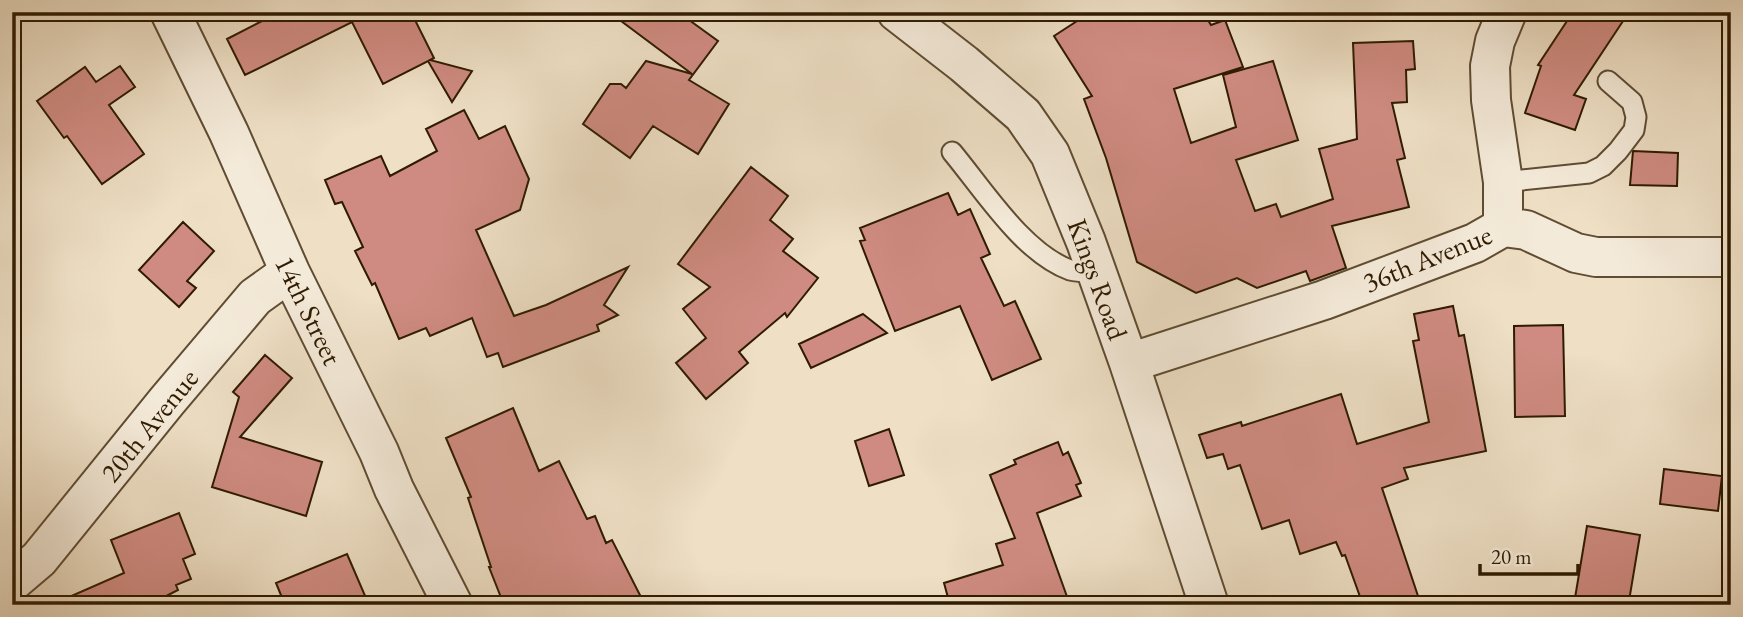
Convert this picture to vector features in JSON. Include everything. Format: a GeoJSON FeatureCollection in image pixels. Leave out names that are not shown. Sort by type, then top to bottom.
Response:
{"type":"FeatureCollection","features":[{"type":"Feature","properties":{"kind":"street","name":"14th Street"},"geometry":{"type":"LineString","coordinates":[[170,12],[229,133],[290,272],[453,605]]}},
{"type":"Feature","properties":{"kind":"street","name":"Kings Road"},"geometry":{"type":"LineString","coordinates":[[897,12],[964,64],[1023,115],[1050,154],[1129,363],[1209,605]]}},
{"type":"Feature","properties":{"kind":"street"},"geometry":{"type":"LineString","coordinates":[[1503,227],[1503,181],[1491,100],[1490,66],[1495,41],[1507,12]]}},
{"type":"Feature","properties":{"kind":"street","name":"36th Avenue"},"geometry":{"type":"LineString","coordinates":[[1129,363],[1324,300],[1475,243],[1503,227],[1526,230],[1576,253],[1595,257],[1731,257]]}},
{"type":"Feature","properties":{"kind":"street","name":"20th Avenue"},"geometry":{"type":"LineString","coordinates":[[12,582],[39,559],[255,297],[290,272]]}},
{"type":"Feature","properties":{"kind":"lane"},"geometry":{"type":"LineString","coordinates":[[1503,181],[1589,173],[1603,166],[1634,130],[1636,117],[1632,102],[1608,81]]}},
{"type":"Feature","properties":{"kind":"lane"},"geometry":{"type":"LineString","coordinates":[[953,152],[1009,222],[1045,256],[1071,270],[1096,272]]}},
{"type":"Feature","properties":{"kind":"building"},"geometry":{"type":"Polygon","coordinates":[[[260,12],[411,12],[434,58],[430,60],[472,71],[452,102],[428,61],[383,84],[352,22],[245,75],[227,39],[264,20],[260,12]]]}},
{"type":"Feature","properties":{"kind":"building"},"geometry":{"type":"Polygon","coordinates":[[[609,12],[678,12],[718,41],[689,80],[729,104],[698,154],[653,126],[630,158],[583,124],[610,84],[621,84],[626,88],[646,61],[692,74],[609,12]]]}},
{"type":"Feature","properties":{"kind":"building"},"geometry":{"type":"Polygon","coordinates":[[[1091,12],[1203,12],[1211,25],[1225,20],[1243,67],[1174,89],[1191,143],[1236,127],[1223,75],[1273,61],[1298,140],[1236,160],[1255,211],[1276,204],[1281,217],[1333,199],[1319,149],[1357,139],[1353,43],[1413,41],[1415,69],[1406,70],[1407,102],[1392,103],[1405,158],[1397,160],[1409,207],[1332,226],[1346,268],[1310,281],[1306,271],[1257,288],[1237,278],[1196,293],[1137,262],[1106,158],[1084,99],[1092,96],[1054,36],[1091,12]]]}},
{"type":"Feature","properties":{"kind":"building"},"geometry":{"type":"Polygon","coordinates":[[[1573,12],[1629,12],[1574,95],[1586,99],[1575,130],[1525,113],[1541,66],[1538,65],[1573,12]]]}},
{"type":"Feature","properties":{"kind":"building"},"geometry":{"type":"Polygon","coordinates":[[[120,66],[135,87],[109,105],[144,154],[102,184],[37,101],[85,67],[96,82],[120,66]]]}},
{"type":"Feature","properties":{"kind":"building"},"geometry":{"type":"Polygon","coordinates":[[[464,110],[479,139],[505,126],[529,179],[520,210],[476,230],[514,316],[546,305],[628,267],[604,305],[618,315],[597,325],[599,331],[503,367],[498,353],[487,357],[472,318],[430,336],[426,328],[399,339],[375,283],[372,285],[355,251],[363,247],[342,202],[335,204],[325,180],[381,156],[390,176],[437,151],[426,129],[464,110]]]}},
{"type":"Feature","properties":{"kind":"building"},"geometry":{"type":"Polygon","coordinates":[[[1633,151],[1678,153],[1677,186],[1630,185],[1633,151]]]}},
{"type":"Feature","properties":{"kind":"building"},"geometry":{"type":"Polygon","coordinates":[[[751,167],[788,196],[770,220],[793,239],[783,251],[818,278],[787,317],[785,313],[739,352],[748,363],[706,399],[676,363],[706,338],[683,309],[710,287],[678,264],[751,167]]]}},
{"type":"Feature","properties":{"kind":"building"},"geometry":{"type":"Polygon","coordinates":[[[948,193],[958,215],[970,209],[990,254],[981,258],[1004,306],[1015,301],[1041,359],[992,380],[960,306],[895,331],[860,241],[865,240],[860,228],[948,193]]]}},
{"type":"Feature","properties":{"kind":"building"},"geometry":{"type":"Polygon","coordinates":[[[183,222],[214,251],[187,281],[196,288],[179,307],[139,270],[183,222]]]}},
{"type":"Feature","properties":{"kind":"building"},"geometry":{"type":"Polygon","coordinates":[[[1453,306],[1459,336],[1464,335],[1486,451],[1404,468],[1408,479],[1382,488],[1421,605],[1363,605],[1345,555],[1342,556],[1336,542],[1300,554],[1289,520],[1262,529],[1240,465],[1228,469],[1223,454],[1207,458],[1199,435],[1241,422],[1242,426],[1341,394],[1357,444],[1429,422],[1413,341],[1419,340],[1414,314],[1453,306]]]}},
{"type":"Feature","properties":{"kind":"building"},"geometry":{"type":"Polygon","coordinates":[[[863,314],[887,333],[811,368],[799,344],[863,314]]]}},
{"type":"Feature","properties":{"kind":"building"},"geometry":{"type":"Polygon","coordinates":[[[1563,325],[1565,416],[1515,417],[1514,326],[1563,325]]]}},
{"type":"Feature","properties":{"kind":"building"},"geometry":{"type":"Polygon","coordinates":[[[265,355],[292,378],[240,437],[322,462],[306,516],[212,487],[239,397],[233,392],[265,355]]]}},
{"type":"Feature","properties":{"kind":"building"},"geometry":{"type":"Polygon","coordinates":[[[513,408],[539,471],[559,461],[587,519],[595,516],[606,543],[612,540],[645,605],[504,605],[489,567],[468,498],[471,497],[446,438],[513,408]]]}},
{"type":"Feature","properties":{"kind":"building"},"geometry":{"type":"Polygon","coordinates":[[[889,429],[904,475],[869,486],[855,441],[889,429]]]}},
{"type":"Feature","properties":{"kind":"building"},"geometry":{"type":"Polygon","coordinates":[[[1058,442],[1063,455],[1068,452],[1081,483],[1076,485],[1081,496],[1037,513],[1070,605],[950,605],[944,583],[1003,565],[996,544],[1015,538],[990,475],[1016,464],[1014,460],[1058,442]]]}},
{"type":"Feature","properties":{"kind":"building"},"geometry":{"type":"Polygon","coordinates":[[[1664,469],[1722,476],[1718,511],[1660,504],[1664,469]]]}},
{"type":"Feature","properties":{"kind":"building"},"geometry":{"type":"Polygon","coordinates":[[[179,513],[195,554],[183,559],[191,579],[176,585],[178,590],[149,605],[51,605],[124,573],[111,540],[179,513]]]}},
{"type":"Feature","properties":{"kind":"building"},"geometry":{"type":"Polygon","coordinates":[[[1587,526],[1640,535],[1629,601],[1575,598],[1587,526]]]}},
{"type":"Feature","properties":{"kind":"building"},"geometry":{"type":"Polygon","coordinates":[[[347,554],[369,605],[285,605],[276,583],[347,554]]]}}]}
